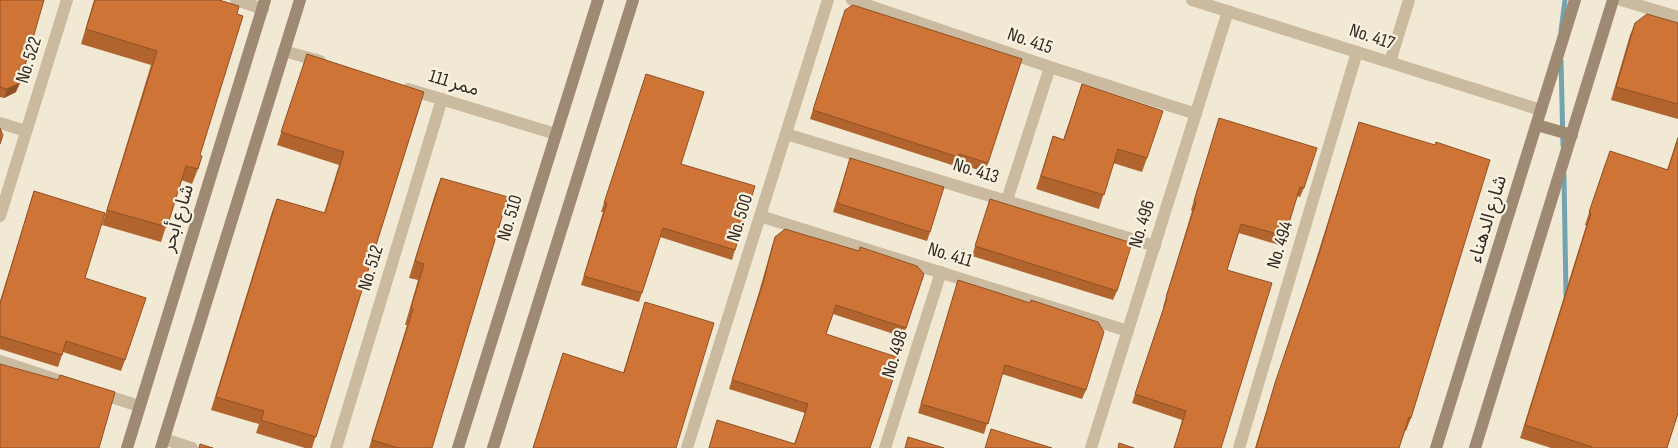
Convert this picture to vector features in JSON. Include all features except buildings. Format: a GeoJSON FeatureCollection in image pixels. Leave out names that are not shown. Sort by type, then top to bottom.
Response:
{"type":"FeatureCollection","features":[{"type":"Feature","properties":{"kind":"street","name":"No. 522"},"geometry":{"type":"LineString","coordinates":[[0,216],[67,0]]}},
{"type":"Feature","properties":{"kind":"street"},"geometry":{"type":"LineString","coordinates":[[236,0],[264,4]]}},
{"type":"Feature","properties":{"kind":"street"},"geometry":{"type":"LineString","coordinates":[[192,448],[163,444],[300,0]]}},
{"type":"Feature","properties":{"kind":"street","name":"No. 510"},"geometry":{"type":"LineString","coordinates":[[458,448],[598,0]]}},
{"type":"Feature","properties":{"kind":"street"},"geometry":{"type":"LineString","coordinates":[[493,448],[633,0]]}},
{"type":"Feature","properties":{"kind":"street","name":"No. 500"},"geometry":{"type":"LineString","coordinates":[[687,448],[828,0]]}},
{"type":"Feature","properties":{"kind":"street","name":"No. 415"},"geometry":{"type":"LineString","coordinates":[[852,0],[1050,68],[1196,114]]}},
{"type":"Feature","properties":{"kind":"street","name":"No. 417"},"geometry":{"type":"LineString","coordinates":[[1192,0],[1542,110]]}},
{"type":"Feature","properties":{"kind":"street"},"geometry":{"type":"LineString","coordinates":[[1390,62],[1409,0]]}},
{"type":"Feature","properties":{"kind":"street","name":"شارع الدهناء"},"geometry":{"type":"LineString","coordinates":[[1436,448],[1575,0]]}},
{"type":"Feature","properties":{"kind":"street"},"geometry":{"type":"LineString","coordinates":[[1475,448],[1613,0]]}},
{"type":"Feature","properties":{"kind":"street"},"geometry":{"type":"LineString","coordinates":[[1621,0],[1678,17]]}},
{"type":"Feature","properties":{"kind":"street","name":"شارع أبحر"},"geometry":{"type":"LineString","coordinates":[[126,448],[264,4]]}},
{"type":"Feature","properties":{"kind":"street","name":"No. 496"},"geometry":{"type":"LineString","coordinates":[[1091,448],[1228,11]]}},
{"type":"Feature","properties":{"kind":"street"},"geometry":{"type":"LineString","coordinates":[[284,50],[330,65]]}},
{"type":"Feature","properties":{"kind":"street","name":"No. 494"},"geometry":{"type":"LineString","coordinates":[[1239,448],[1357,52]]}},
{"type":"Feature","properties":{"kind":"street"},"geometry":{"type":"LineString","coordinates":[[1006,200],[1050,68]]}},
{"type":"Feature","properties":{"kind":"street","name":"ممر 111"},"geometry":{"type":"LineString","coordinates":[[396,85],[556,134]]}},
{"type":"Feature","properties":{"kind":"street","name":"No. 512"},"geometry":{"type":"LineString","coordinates":[[336,448],[442,99]]}},
{"type":"Feature","properties":{"kind":"street"},"geometry":{"type":"LineString","coordinates":[[0,123],[26,131]]}},
{"type":"Feature","properties":{"kind":"street"},"geometry":{"type":"LineString","coordinates":[[1537,125],[1572,136]]}},
{"type":"Feature","properties":{"kind":"street","name":"No. 413"},"geometry":{"type":"LineString","coordinates":[[786,134],[1155,246]]}},
{"type":"Feature","properties":{"kind":"street","name":"No. 411"},"geometry":{"type":"LineString","coordinates":[[760,216],[1128,331]]}},
{"type":"Feature","properties":{"kind":"street","name":"No. 498"},"geometry":{"type":"LineString","coordinates":[[885,448],[941,272]]}},
{"type":"Feature","properties":{"kind":"street"},"geometry":{"type":"LineString","coordinates":[[0,362],[139,406]]}},
{"type":"Feature","properties":{"kind":"waterway"},"geometry":{"type":"LineString","coordinates":[[1561,31],[1565,0]]}},
{"type":"Feature","properties":{"kind":"waterway"},"geometry":{"type":"LineString","coordinates":[[1561,60],[1563,146]]}},
{"type":"Feature","properties":{"kind":"waterway"},"geometry":{"type":"LineString","coordinates":[[1564,175],[1566,296]]}}]}
